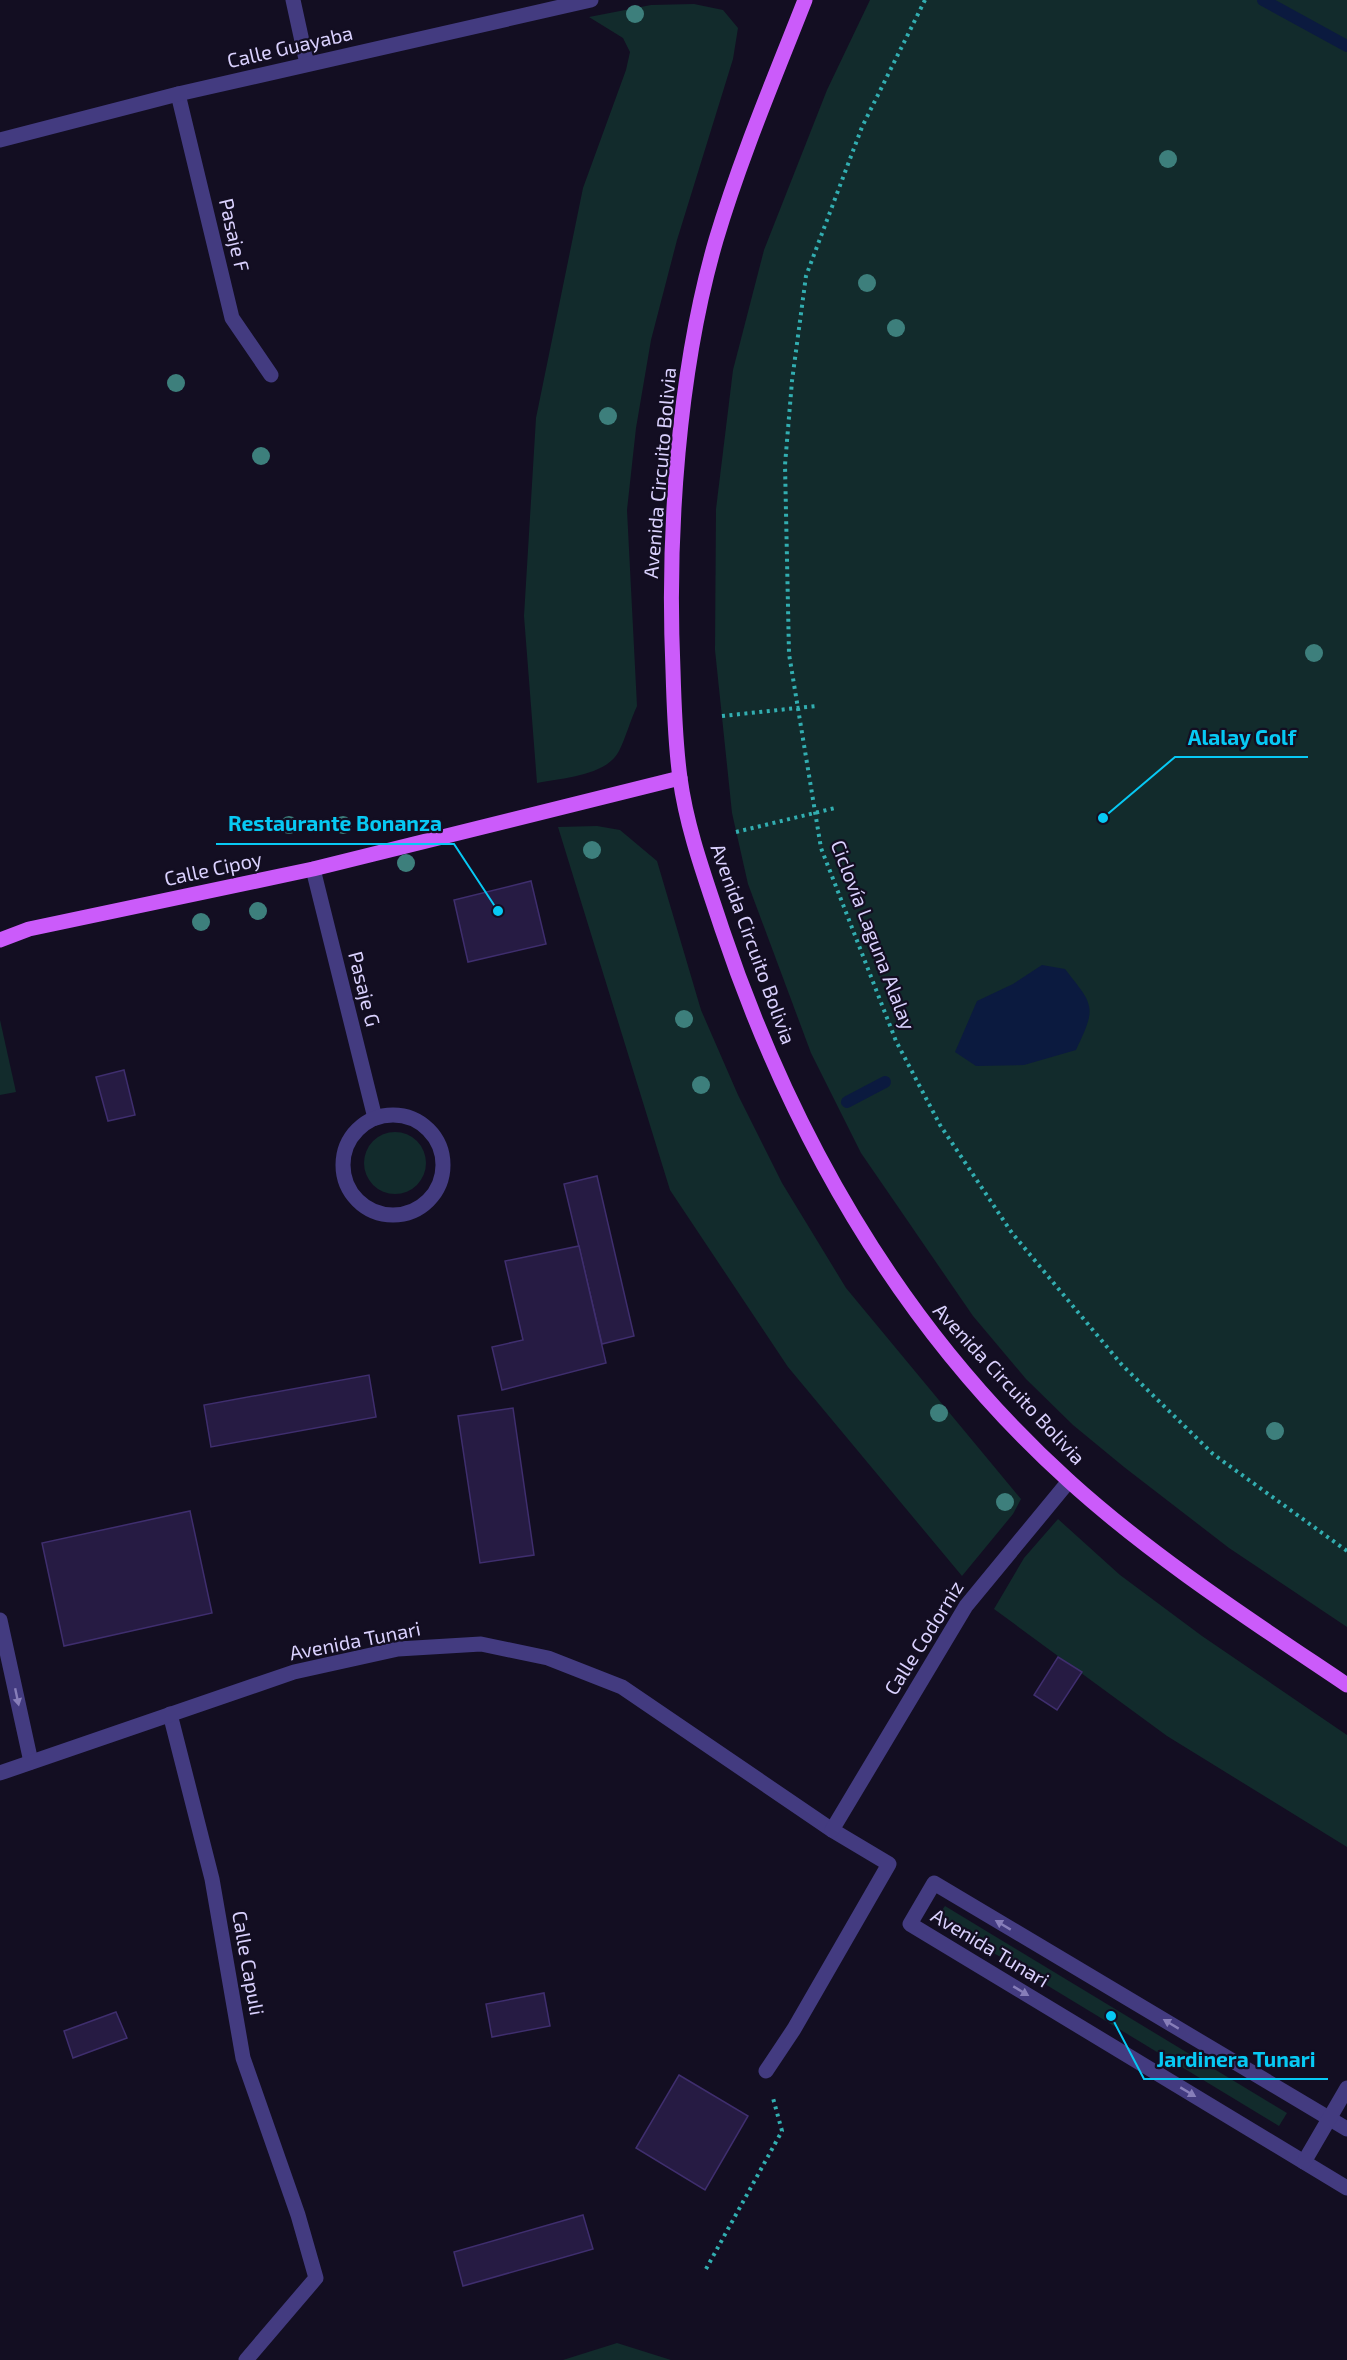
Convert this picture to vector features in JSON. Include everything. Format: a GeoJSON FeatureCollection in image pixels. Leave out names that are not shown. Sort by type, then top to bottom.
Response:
{"type":"FeatureCollection","features":[{"type":"Feature","properties":{"kind":"main road","name":"Avenida Circuito Bolivia"},"geometry":{"type":"LineString","coordinates":[[803,0],[716,241],[692,352],[677,473],[670,604],[680,778],[693,840],[745,998],[795,1114],[854,1222],[917,1316],[989,1400],[1069,1481],[1212,1594],[1347,1685]]}},
{"type":"Feature","properties":{"kind":"main road","name":"Calle Cipoy"},"geometry":{"type":"LineString","coordinates":[[0,940],[29,928],[313,869],[680,778]]}},
{"type":"Feature","properties":{"kind":"street"},"geometry":{"type":"LineString","coordinates":[[294,0],[307,64]]}},
{"type":"Feature","properties":{"kind":"street","name":"Calle Guayaba"},"geometry":{"type":"LineString","coordinates":[[0,140],[178,94],[591,0]]}},
{"type":"Feature","properties":{"kind":"street","name":"Pasaje F"},"geometry":{"type":"LineString","coordinates":[[178,94],[232,318],[271,375]]}},
{"type":"Feature","properties":{"kind":"street","name":"Pasaje G"},"geometry":{"type":"LineString","coordinates":[[313,869],[375,1118]]}},
{"type":"Feature","properties":{"kind":"street"},"geometry":{"type":"LineString","coordinates":[[391,1114],[408,1116],[423,1124],[435,1136],[443,1160],[441,1184],[432,1198],[419,1209],[403,1215],[386,1216],[364,1206],[347,1187],[343,1172],[344,1154],[350,1139],[361,1127],[375,1118],[391,1114]]}},
{"type":"Feature","properties":{"kind":"street","name":"Calle Codorniz"},"geometry":{"type":"LineString","coordinates":[[832,1830],[966,1606],[1069,1481]]}},
{"type":"Feature","properties":{"kind":"street"},"geometry":{"type":"LineString","coordinates":[[0,1620],[31,1762]]}},
{"type":"Feature","properties":{"kind":"street","name":"Avenida Tunari"},"geometry":{"type":"LineString","coordinates":[[0,1773],[294,1672],[398,1649],[481,1644],[548,1658],[622,1687],[832,1830],[889,1864],[794,2029],[766,2071]]}},
{"type":"Feature","properties":{"kind":"street","name":"Calle Capuli"},"geometry":{"type":"LineString","coordinates":[[170,1714],[212,1879],[243,2058],[298,2215],[316,2278],[246,2360]]}},
{"type":"Feature","properties":{"kind":"street","name":"Avenida Tunari"},"geometry":{"type":"LineString","coordinates":[[1347,2129],[934,1883],[910,1924],[1347,2188]]}},
{"type":"Feature","properties":{"kind":"street"},"geometry":{"type":"LineString","coordinates":[[1304,2162],[1347,2088]]}},
{"type":"Feature","properties":{"kind":"path","name":"Ciclovía Laguna Alalay"},"geometry":{"type":"LineString","coordinates":[[925,0],[862,127],[806,276],[792,381],[785,465],[789,654],[821,848],[896,1041],[940,1125],[1012,1233],[1122,1365],[1213,1454],[1347,1551]]}},
{"type":"Feature","properties":{"kind":"path"},"geometry":{"type":"LineString","coordinates":[[722,716],[816,706]]}},
{"type":"Feature","properties":{"kind":"path"},"geometry":{"type":"LineString","coordinates":[[736,832],[836,808]]}},
{"type":"Feature","properties":{"kind":"path"},"geometry":{"type":"LineString","coordinates":[[706,2269],[782,2131],[766,2071]]}},
{"type":"Feature","properties":{"kind":"green space"},"geometry":{"type":"Polygon","coordinates":[[[870,0],[1347,0],[1347,1627],[1229,1548],[1073,1425],[1026,1379],[973,1316],[861,1153],[811,1053],[748,884],[732,813],[715,650],[716,509],[733,370],[764,250],[827,90],[870,0]]]}},
{"type":"Feature","properties":{"kind":"green space"},"geometry":{"type":"Polygon","coordinates":[[[694,4],[723,10],[738,28],[733,59],[677,240],[651,340],[636,428],[627,510],[637,706],[619,751],[604,766],[571,777],[537,783],[524,616],[536,418],[583,188],[626,70],[630,52],[623,38],[589,17],[651,5],[694,4]]]}},
{"type":"Feature","properties":{"kind":"green space"},"geometry":{"type":"Polygon","coordinates":[[[597,826],[620,830],[657,861],[701,1010],[738,1095],[782,1183],[846,1288],[1021,1499],[1013,1514],[962,1576],[788,1367],[670,1190],[558,827],[597,826]]]}},
{"type":"Feature","properties":{"kind":"green space"},"geometry":{"type":"Polygon","coordinates":[[[0,1020],[16,1092],[0,1095],[0,1020]]]}},
{"type":"Feature","properties":{"kind":"green space"},"geometry":{"type":"Polygon","coordinates":[[[395,1132],[417,1141],[426,1163],[417,1185],[395,1194],[373,1185],[364,1163],[373,1141],[395,1132]]]}},
{"type":"Feature","properties":{"kind":"green space"},"geometry":{"type":"Polygon","coordinates":[[[1058,1519],[1120,1575],[1202,1636],[1347,1735],[1347,1847],[1167,1736],[994,1609],[1024,1558],[1058,1519]]]}},
{"type":"Feature","properties":{"kind":"green space"},"geometry":{"type":"Polygon","coordinates":[[[945,1906],[1287,2113],[1279,2126],[936,1918],[945,1906]]]}},
{"type":"Feature","properties":{"kind":"green space"},"geometry":{"type":"Polygon","coordinates":[[[617,2343],[671,2360],[563,2360],[617,2343]]]}},
{"type":"Feature","properties":{"kind":"water"},"geometry":{"type":"Polygon","coordinates":[[[1042,965],[1065,969],[1087,999],[1089,1015],[1076,1050],[1024,1065],[976,1066],[955,1052],[977,1001],[1013,984],[1042,965]]]}},
{"type":"Feature","properties":{"kind":"building"},"geometry":{"type":"Polygon","coordinates":[[[531,881],[546,944],[468,962],[454,900],[531,881]]]}},
{"type":"Feature","properties":{"kind":"building"},"geometry":{"type":"Polygon","coordinates":[[[124,1070],[135,1115],[108,1121],[96,1077],[124,1070]]]}},
{"type":"Feature","properties":{"kind":"building"},"geometry":{"type":"Polygon","coordinates":[[[597,1176],[634,1336],[602,1344],[564,1184],[597,1176]]]}},
{"type":"Feature","properties":{"kind":"building"},"geometry":{"type":"Polygon","coordinates":[[[579,1246],[606,1363],[502,1390],[492,1347],[523,1340],[505,1261],[579,1246]]]}},
{"type":"Feature","properties":{"kind":"building"},"geometry":{"type":"Polygon","coordinates":[[[369,1375],[376,1417],[211,1447],[204,1405],[369,1375]]]}},
{"type":"Feature","properties":{"kind":"building"},"geometry":{"type":"Polygon","coordinates":[[[513,1408],[534,1555],[480,1563],[458,1416],[513,1408]]]}},
{"type":"Feature","properties":{"kind":"building"},"geometry":{"type":"Polygon","coordinates":[[[190,1511],[212,1613],[64,1646],[42,1543],[190,1511]]]}},
{"type":"Feature","properties":{"kind":"building"},"geometry":{"type":"Polygon","coordinates":[[[1058,1657],[1082,1672],[1057,1710],[1034,1695],[1058,1657]]]}},
{"type":"Feature","properties":{"kind":"building"},"geometry":{"type":"Polygon","coordinates":[[[544,1993],[550,2026],[492,2037],[486,2004],[544,1993]]]}},
{"type":"Feature","properties":{"kind":"building"},"geometry":{"type":"Polygon","coordinates":[[[116,2012],[127,2038],[73,2058],[64,2031],[116,2012]]]}},
{"type":"Feature","properties":{"kind":"building"},"geometry":{"type":"Polygon","coordinates":[[[679,2075],[748,2116],[705,2190],[636,2148],[679,2075]]]}},
{"type":"Feature","properties":{"kind":"building"},"geometry":{"type":"Polygon","coordinates":[[[583,2215],[593,2249],[463,2286],[454,2252],[583,2215]]]}},
{"type":"Feature","properties":{"kind":"waterway"},"geometry":{"type":"LineString","coordinates":[[1263,0],[1347,46]]}},
{"type":"Feature","properties":{"kind":"waterway"},"geometry":{"type":"LineString","coordinates":[[847,1102],[885,1082]]}},
{"type":"Feature","properties":{"kind":"place","name":"Alalay Golf"},"geometry":{"type":"Point","coordinates":[1103,818]}},
{"type":"Feature","properties":{"kind":"place","name":"Restaurante Bonanza"},"geometry":{"type":"Point","coordinates":[498,911]}},
{"type":"Feature","properties":{"kind":"place","name":"Jardinera Tunari"},"geometry":{"type":"Point","coordinates":[1111,2016]}}]}
